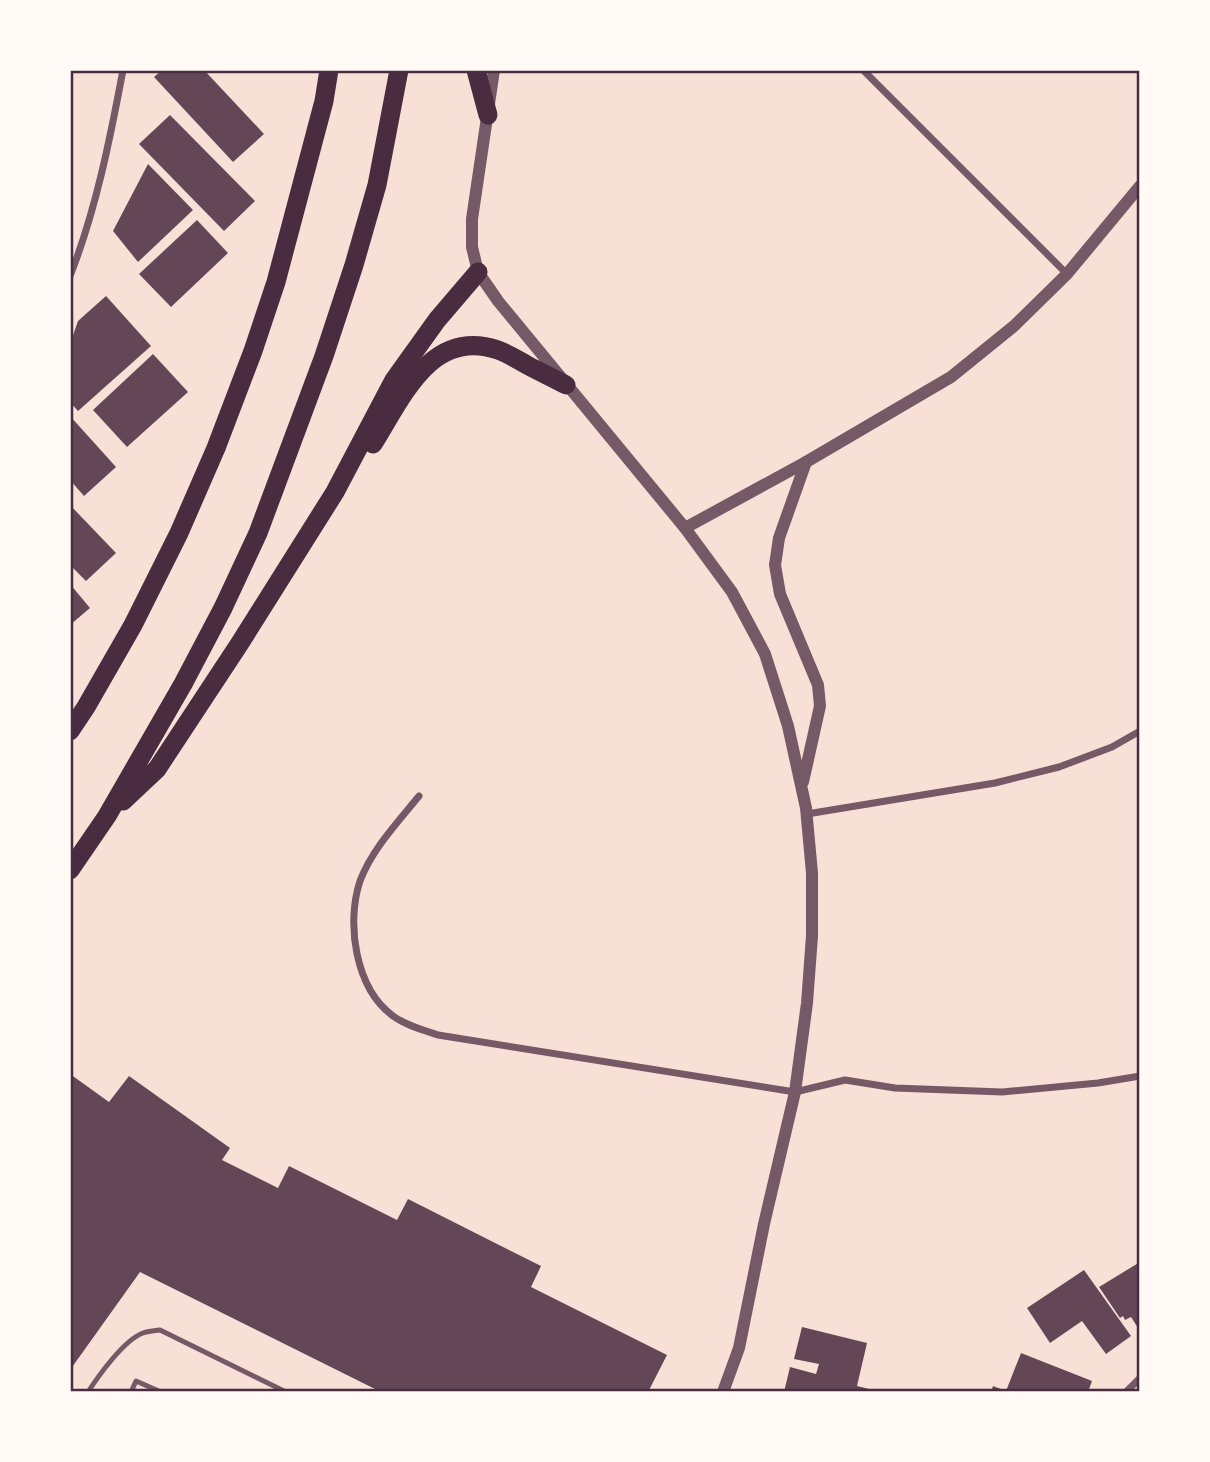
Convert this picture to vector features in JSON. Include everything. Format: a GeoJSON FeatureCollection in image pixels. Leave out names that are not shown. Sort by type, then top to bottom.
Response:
{"type":"FeatureCollection","features":[{"type":"Feature","properties":{"kind":"highway"},"geometry":{"type":"LineString","coordinates":[[70,731],[133,625],[179,533],[216,448],[276,282],[324,100],[329,70]]}},
{"type":"Feature","properties":{"kind":"highway"},"geometry":{"type":"LineString","coordinates":[[70,870],[107,816],[184,684],[258,533],[324,356],[354,265],[377,185],[399,70]]}},
{"type":"Feature","properties":{"kind":"highway"},"geometry":{"type":"LineString","coordinates":[[476,70],[488,115]]}},
{"type":"Feature","properties":{"kind":"highway"},"geometry":{"type":"LineString","coordinates":[[107,816],[157,769],[335,492],[394,380],[437,320],[478,272]]}},
{"type":"Feature","properties":{"kind":"highway"},"geometry":{"type":"LineString","coordinates":[[335,492],[359,466],[418,373],[443,353],[473,346],[499,350],[566,385]]}},
{"type":"Feature","properties":{"kind":"street"},"geometry":{"type":"LineString","coordinates":[[70,276],[107,153],[123,70]]}},
{"type":"Feature","properties":{"kind":"street"},"geometry":{"type":"LineString","coordinates":[[494,70],[472,219],[472,247],[478,272],[498,301],[685,528],[732,592],[765,654],[788,726],[807,814],[812,873],[812,936],[805,1023],[795,1092],[764,1224],[739,1349],[723,1392]]}},
{"type":"Feature","properties":{"kind":"street"},"geometry":{"type":"LineString","coordinates":[[863,70],[1067,274]]}},
{"type":"Feature","properties":{"kind":"street"},"geometry":{"type":"LineString","coordinates":[[685,528],[951,377],[1014,326],[1067,274],[1140,186]]}},
{"type":"Feature","properties":{"kind":"street"},"geometry":{"type":"LineString","coordinates":[[802,787],[820,706],[818,685],[780,594],[775,565],[779,538],[806,461]]}},
{"type":"Feature","properties":{"kind":"street"},"geometry":{"type":"LineString","coordinates":[[807,814],[995,783],[1046,770],[1112,747],[1140,731]]}},
{"type":"Feature","properties":{"kind":"street"},"geometry":{"type":"LineString","coordinates":[[419,796],[383,841],[361,879],[354,922],[355,944],[368,985],[379,1002],[393,1016],[415,1027],[438,1035],[795,1092],[845,1080],[895,1088],[1002,1092],[1098,1083],[1140,1076]]}},
{"type":"Feature","properties":{"kind":"street"},"geometry":{"type":"LineString","coordinates":[[1126,1392],[1140,1378]]}},
{"type":"Feature","properties":{"kind":"lane"},"geometry":{"type":"LineString","coordinates":[[88,1392],[129,1342],[142,1334],[160,1330],[286,1392]]}},
{"type":"Feature","properties":{"kind":"lane"},"geometry":{"type":"LineString","coordinates":[[131,1392],[136,1381],[161,1392]]}},
{"type":"Feature","properties":{"kind":"building"},"geometry":{"type":"Polygon","coordinates":[[[162,70],[204,70],[264,134],[233,162],[154,77],[162,70]]]}},
{"type":"Feature","properties":{"kind":"building"},"geometry":{"type":"Polygon","coordinates":[[[170,115],[255,201],[224,231],[139,144],[170,115]]]}},
{"type":"Feature","properties":{"kind":"building"},"geometry":{"type":"Polygon","coordinates":[[[148,164],[193,210],[138,262],[113,231],[148,164]]]}},
{"type":"Feature","properties":{"kind":"building"},"geometry":{"type":"Polygon","coordinates":[[[197,220],[228,253],[171,307],[139,274],[197,220]]]}},
{"type":"Feature","properties":{"kind":"building"},"geometry":{"type":"Polygon","coordinates":[[[106,296],[151,346],[78,411],[70,402],[70,344],[78,321],[106,296]]]}},
{"type":"Feature","properties":{"kind":"building"},"geometry":{"type":"Polygon","coordinates":[[[153,354],[188,392],[127,447],[93,410],[153,354]]]}},
{"type":"Feature","properties":{"kind":"building"},"geometry":{"type":"Polygon","coordinates":[[[70,416],[116,467],[84,496],[70,480],[70,416]]]}},
{"type":"Feature","properties":{"kind":"building"},"geometry":{"type":"Polygon","coordinates":[[[70,505],[116,553],[86,581],[70,565],[70,505]]]}},
{"type":"Feature","properties":{"kind":"building"},"geometry":{"type":"Polygon","coordinates":[[[70,584],[90,608],[70,625],[70,584]]]}},
{"type":"Feature","properties":{"kind":"building"},"geometry":{"type":"Polygon","coordinates":[[[70,1074],[109,1102],[129,1076],[230,1148],[222,1160],[278,1188],[289,1166],[397,1220],[408,1199],[541,1266],[531,1287],[667,1355],[648,1392],[381,1392],[140,1272],[70,1370],[70,1074]]]}},
{"type":"Feature","properties":{"kind":"building"},"geometry":{"type":"Polygon","coordinates":[[[1140,1262],[1140,1331],[1131,1317],[1125,1320],[1123,1316],[1120,1318],[1099,1287],[1140,1262]]]}},
{"type":"Feature","properties":{"kind":"building"},"geometry":{"type":"Polygon","coordinates":[[[1084,1270],[1131,1336],[1106,1354],[1082,1321],[1050,1343],[1027,1308],[1084,1270]]]}},
{"type":"Feature","properties":{"kind":"building"},"geometry":{"type":"Polygon","coordinates":[[[802,1327],[867,1343],[857,1386],[873,1392],[784,1392],[790,1367],[816,1374],[819,1364],[794,1359],[802,1327]]]}},
{"type":"Feature","properties":{"kind":"building"},"geometry":{"type":"Polygon","coordinates":[[[1021,1353],[1092,1381],[1088,1392],[991,1392],[993,1386],[1006,1391],[1021,1353]]]}}]}
